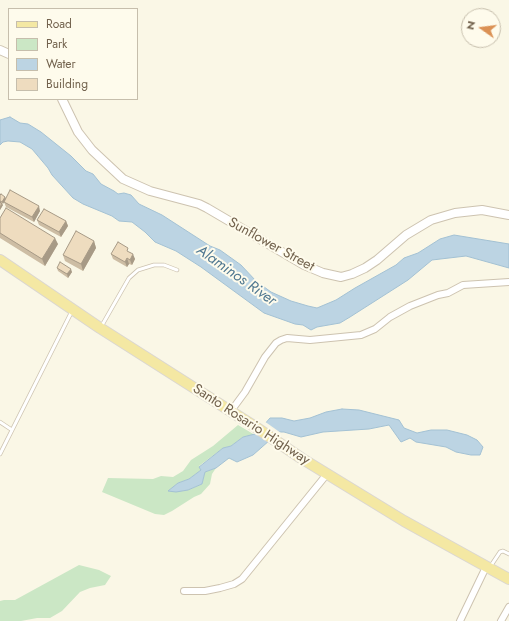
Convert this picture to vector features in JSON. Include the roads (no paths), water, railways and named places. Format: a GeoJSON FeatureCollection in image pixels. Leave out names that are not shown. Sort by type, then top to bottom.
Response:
{"type":"FeatureCollection","features":[{"type":"Feature","properties":{"kind":"main road","name":"Santo Rosario Highway"},"geometry":{"type":"LineString","coordinates":[[0,260],[100,328],[327,474],[404,521],[488,567],[508,576]]}},
{"type":"Feature","properties":{"kind":"street","name":"Sunflower Street"},"geometry":{"type":"LineString","coordinates":[[62,100],[78,132],[92,150],[124,179],[150,191],[208,208],[304,265],[323,273],[341,277],[365,268],[377,260],[406,235],[431,220],[451,214],[482,210],[509,215]]}},
{"type":"Feature","properties":{"kind":"street"},"geometry":{"type":"LineString","coordinates":[[231,411],[245,392],[265,357],[276,343],[281,340],[287,338],[310,340],[361,334],[375,329],[410,306],[448,293],[463,285],[509,282]]}},
{"type":"Feature","properties":{"kind":"street"},"geometry":{"type":"LineString","coordinates":[[184,591],[205,591],[220,588],[234,584],[242,579],[327,474]]}},
{"type":"Feature","properties":{"kind":"street"},"geometry":{"type":"LineString","coordinates":[[460,621],[488,567]]}},
{"type":"Feature","properties":{"kind":"street"},"geometry":{"type":"LineString","coordinates":[[501,621],[509,607]]}},
{"type":"Feature","properties":{"kind":"lane"},"geometry":{"type":"LineString","coordinates":[[100,328],[133,273],[154,265],[164,265],[177,270]]}},
{"type":"Feature","properties":{"kind":"lane"},"geometry":{"type":"LineString","coordinates":[[0,454],[73,309]]}},
{"type":"Feature","properties":{"kind":"lane"},"geometry":{"type":"LineString","coordinates":[[0,422],[12,430]]}},
{"type":"Feature","properties":{"kind":"lane"},"geometry":{"type":"LineString","coordinates":[[488,567],[500,552],[503,551],[509,554]]}},
{"type":"Feature","properties":{"kind":"water","name":"Alaminos River"},"geometry":{"type":"Polygon","coordinates":[[[10,117],[20,123],[28,124],[41,132],[71,156],[86,171],[93,174],[101,184],[118,194],[124,193],[131,195],[139,204],[162,215],[210,246],[220,250],[241,265],[256,281],[271,292],[291,301],[317,308],[336,300],[396,265],[404,258],[418,253],[440,239],[454,235],[509,244],[509,268],[466,256],[432,260],[408,280],[340,323],[317,327],[311,330],[303,325],[295,324],[264,313],[201,267],[176,251],[155,242],[132,222],[119,221],[112,216],[83,204],[73,198],[52,175],[32,149],[20,142],[8,141],[3,142],[0,145],[0,120],[10,117]]]}},
{"type":"Feature","properties":{"kind":"water"},"geometry":{"type":"Polygon","coordinates":[[[342,409],[359,410],[399,420],[404,428],[417,433],[431,430],[447,430],[467,435],[477,440],[483,447],[480,455],[471,455],[456,452],[446,447],[416,442],[410,438],[401,442],[389,425],[369,429],[323,432],[301,437],[284,432],[273,432],[263,426],[270,418],[282,418],[294,421],[342,409]]]}},
{"type":"Feature","properties":{"kind":"water"},"geometry":{"type":"Polygon","coordinates":[[[259,433],[270,440],[253,455],[237,462],[229,458],[216,468],[205,472],[202,484],[188,490],[176,492],[168,491],[178,483],[189,479],[201,470],[199,467],[223,448],[231,446],[243,437],[259,433]]]}}]}
